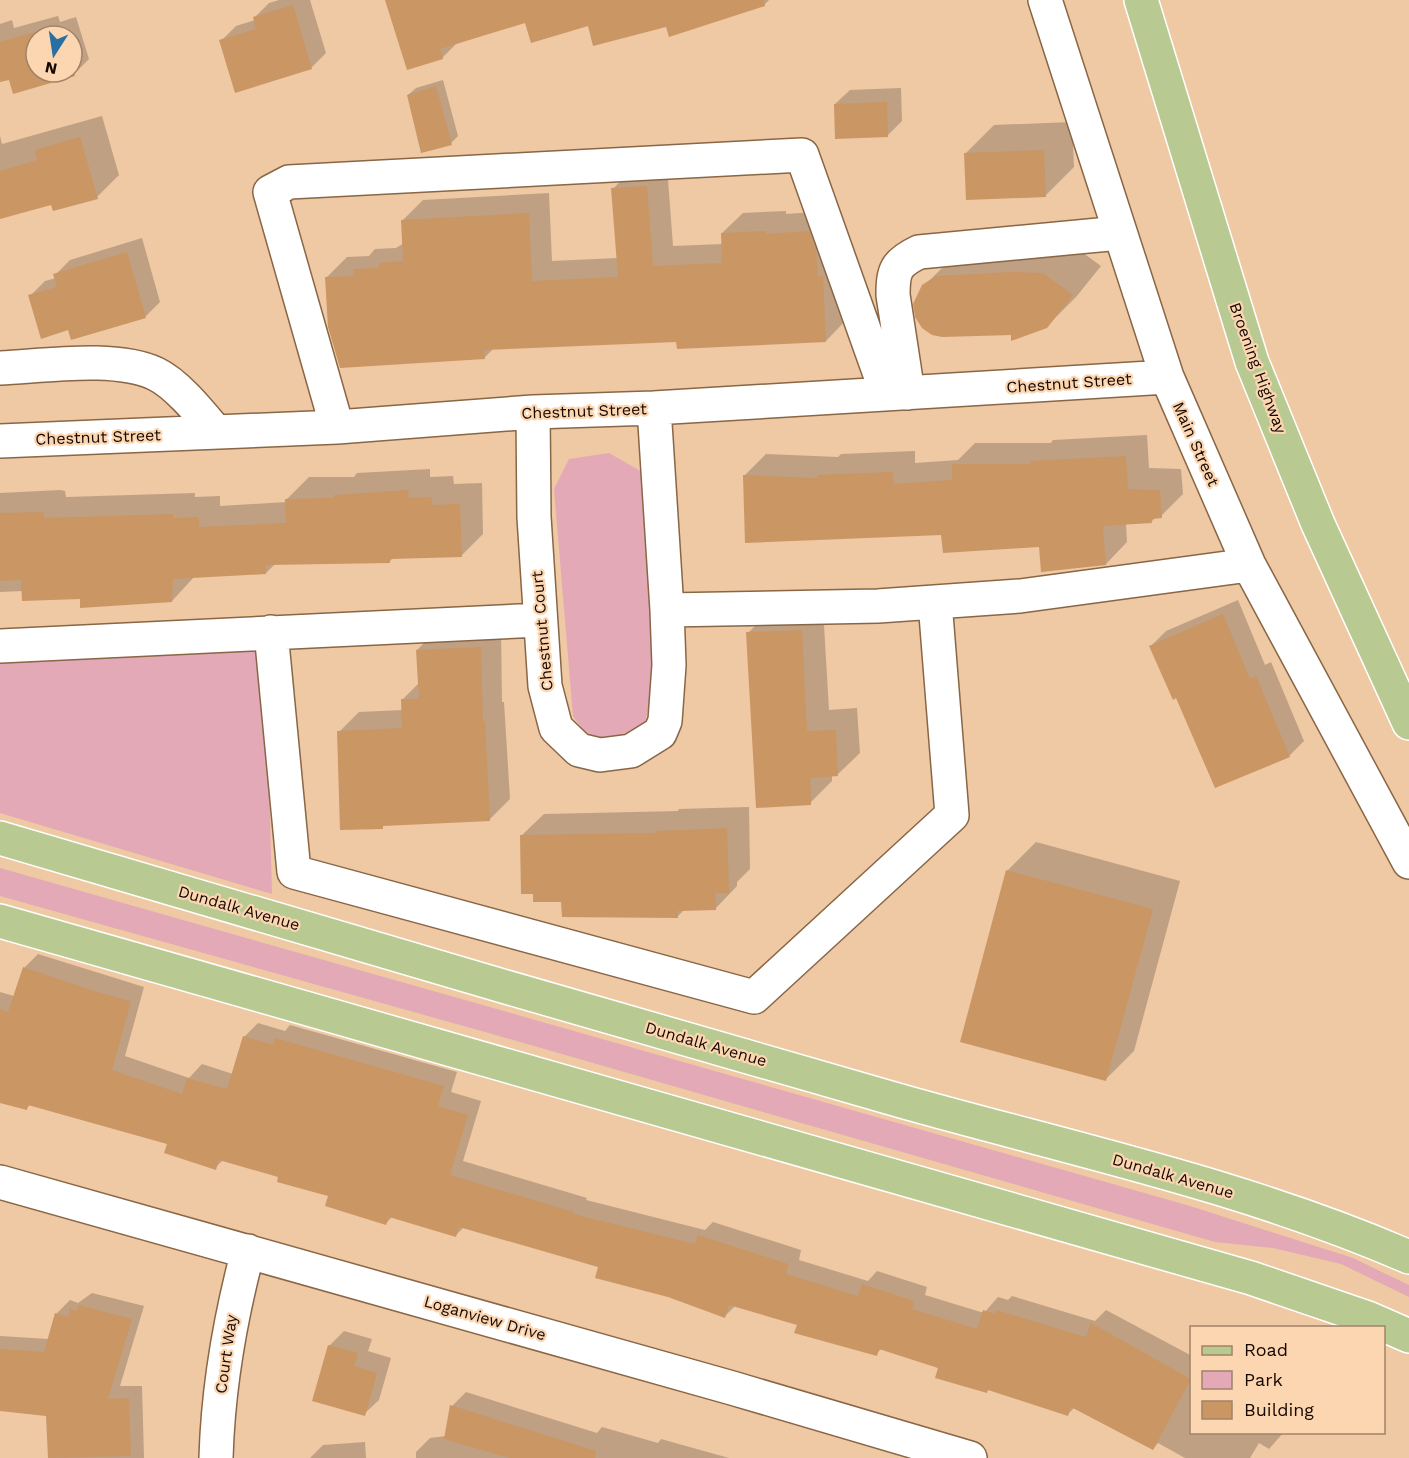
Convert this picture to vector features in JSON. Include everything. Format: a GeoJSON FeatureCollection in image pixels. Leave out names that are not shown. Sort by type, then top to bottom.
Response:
{"type":"FeatureCollection","features":[{"type":"Feature","properties":{"kind":"main road","name":"Broening Highway"},"geometry":{"type":"LineString","coordinates":[[1141,0],[1252,362],[1318,524],[1409,723]]}},
{"type":"Feature","properties":{"kind":"main road","name":"Dundalk Avenue"},"geometry":{"type":"LineString","coordinates":[[0,838],[902,1101],[1188,1178],[1351,1232],[1409,1257]]}},
{"type":"Feature","properties":{"kind":"main road"},"geometry":{"type":"LineString","coordinates":[[0,921],[1251,1278],[1368,1318],[1409,1336]]}},
{"type":"Feature","properties":{"kind":"street","name":"Main Street"},"geometry":{"type":"LineString","coordinates":[[1045,0],[1167,377],[1249,565],[1409,862]]}},
{"type":"Feature","properties":{"kind":"street"},"geometry":{"type":"LineString","coordinates":[[337,427],[270,192],[289,182],[802,155],[897,394]]}},
{"type":"Feature","properties":{"kind":"street"},"geometry":{"type":"LineString","coordinates":[[897,394],[893,279],[897,267],[904,259],[919,252],[1120,233]]}},
{"type":"Feature","properties":{"kind":"street"},"geometry":{"type":"LineString","coordinates":[[0,368],[113,363],[157,375],[190,401],[216,432]]}},
{"type":"Feature","properties":{"kind":"street","name":"Chestnut Street"},"geometry":{"type":"LineString","coordinates":[[0,441],[337,427],[533,412],[654,408],[1167,377]]}},
{"type":"Feature","properties":{"kind":"street","name":"Chestnut Court"},"geometry":{"type":"LineString","coordinates":[[533,412],[534,517],[544,686],[556,728],[579,750],[600,755],[631,751],[660,733],[665,720],[669,665],[668,610],[654,408]]}},
{"type":"Feature","properties":{"kind":"street"},"geometry":{"type":"LineString","coordinates":[[668,610],[878,606],[1020,596],[1249,565]]}},
{"type":"Feature","properties":{"kind":"street"},"geometry":{"type":"LineString","coordinates":[[271,632],[294,872],[754,997],[952,815],[935,602]]}},
{"type":"Feature","properties":{"kind":"street"},"geometry":{"type":"LineString","coordinates":[[0,646],[540,620]]}},
{"type":"Feature","properties":{"kind":"street","name":"Loganview Drive"},"geometry":{"type":"LineString","coordinates":[[0,1182],[732,1388],[970,1458]]}},
{"type":"Feature","properties":{"kind":"street","name":"Court Way"},"geometry":{"type":"LineString","coordinates":[[216,1458],[217,1416],[233,1308],[248,1251]]}},
{"type":"Feature","properties":{"kind":"green space"},"geometry":{"type":"Polygon","coordinates":[[[609,453],[644,473],[655,681],[642,735],[607,742],[588,738],[573,716],[554,489],[569,459],[609,453]]]}},
{"type":"Feature","properties":{"kind":"green space"},"geometry":{"type":"Polygon","coordinates":[[[258,646],[266,663],[272,894],[0,813],[0,658],[258,646]]]}},
{"type":"Feature","properties":{"kind":"green space"},"geometry":{"type":"Polygon","coordinates":[[[0,868],[1190,1206],[1353,1258],[1409,1285],[1409,1297],[1341,1264],[1273,1248],[1215,1242],[485,1032],[0,896],[0,868]]]}},
{"type":"Feature","properties":{"kind":"building"},"geometry":{"type":"Polygon","coordinates":[[[385,0],[764,0],[765,6],[669,37],[666,27],[593,46],[588,26],[531,43],[525,23],[440,49],[443,59],[407,70],[385,0]]]}},
{"type":"Feature","properties":{"kind":"building"},"geometry":{"type":"Polygon","coordinates":[[[293,5],[312,69],[235,93],[219,40],[256,29],[253,17],[293,5]]]}},
{"type":"Feature","properties":{"kind":"building"},"geometry":{"type":"Polygon","coordinates":[[[24,35],[24,84],[47,84],[13,94],[9,80],[0,82],[0,42],[24,35]]]}},
{"type":"Feature","properties":{"kind":"building"},"geometry":{"type":"Polygon","coordinates":[[[436,86],[452,145],[421,153],[407,95],[436,86]]]}},
{"type":"Feature","properties":{"kind":"building"},"geometry":{"type":"Polygon","coordinates":[[[887,102],[888,137],[835,139],[834,104],[887,102]]]}},
{"type":"Feature","properties":{"kind":"building"},"geometry":{"type":"Polygon","coordinates":[[[80,137],[98,199],[53,211],[51,205],[0,219],[0,171],[37,160],[35,150],[80,137]]]}},
{"type":"Feature","properties":{"kind":"building"},"geometry":{"type":"Polygon","coordinates":[[[1044,150],[1046,197],[966,200],[964,153],[1044,150]]]}},
{"type":"Feature","properties":{"kind":"building"},"geometry":{"type":"Polygon","coordinates":[[[647,186],[653,266],[722,263],[721,233],[766,231],[766,234],[809,231],[816,251],[818,276],[823,276],[826,342],[677,349],[676,342],[484,350],[485,359],[340,368],[328,327],[325,277],[354,276],[353,269],[379,268],[379,263],[403,261],[401,220],[529,213],[532,281],[618,277],[611,188],[647,186]]]}},
{"type":"Feature","properties":{"kind":"building"},"geometry":{"type":"Polygon","coordinates":[[[127,252],[146,318],[71,340],[68,330],[41,339],[28,295],[57,287],[53,274],[127,252]]]}},
{"type":"Feature","properties":{"kind":"building"},"geometry":{"type":"Polygon","coordinates":[[[1011,272],[1043,273],[1073,295],[1047,328],[1011,341],[1011,335],[942,337],[932,335],[922,328],[915,317],[913,304],[922,285],[936,276],[1011,272]]]}},
{"type":"Feature","properties":{"kind":"building"},"geometry":{"type":"Polygon","coordinates":[[[1126,456],[1128,489],[1160,490],[1162,518],[1151,519],[1152,523],[1103,526],[1106,565],[1041,572],[1039,547],[943,553],[941,535],[745,543],[743,475],[818,478],[817,475],[893,472],[894,484],[952,480],[952,464],[1030,464],[1030,461],[1126,456]]]}},
{"type":"Feature","properties":{"kind":"building"},"geometry":{"type":"Polygon","coordinates":[[[408,490],[409,498],[432,497],[432,505],[460,504],[462,557],[390,559],[390,563],[266,565],[266,574],[173,579],[172,602],[80,608],[80,599],[22,601],[21,580],[0,581],[0,513],[44,512],[44,518],[173,514],[173,518],[199,517],[199,527],[286,523],[285,499],[334,498],[334,495],[408,490]]]}},
{"type":"Feature","properties":{"kind":"building"},"geometry":{"type":"Polygon","coordinates":[[[1223,614],[1250,679],[1256,676],[1290,757],[1215,788],[1176,698],[1173,700],[1149,646],[1223,614]]]}},
{"type":"Feature","properties":{"kind":"building"},"geometry":{"type":"Polygon","coordinates":[[[802,630],[807,731],[836,730],[838,776],[810,778],[811,805],[756,808],[746,632],[802,630]]]}},
{"type":"Feature","properties":{"kind":"building"},"geometry":{"type":"Polygon","coordinates":[[[481,647],[483,721],[485,721],[490,821],[340,830],[337,731],[402,728],[401,699],[419,699],[416,650],[481,647]]]}},
{"type":"Feature","properties":{"kind":"building"},"geometry":{"type":"Polygon","coordinates":[[[727,828],[729,893],[715,893],[716,910],[678,911],[678,918],[562,917],[561,902],[533,902],[533,894],[521,894],[520,835],[656,833],[656,831],[727,828]]]}},
{"type":"Feature","properties":{"kind":"building"},"geometry":{"type":"Polygon","coordinates":[[[1006,870],[1153,909],[1106,1081],[960,1042],[1006,870]]]}},
{"type":"Feature","properties":{"kind":"building"},"geometry":{"type":"Polygon","coordinates":[[[23,967],[131,1001],[112,1070],[182,1094],[187,1078],[227,1089],[243,1036],[273,1045],[275,1038],[444,1086],[438,1106],[468,1115],[450,1175],[574,1212],[573,1214],[695,1244],[698,1235],[788,1264],[786,1274],[858,1296],[862,1284],[914,1301],[912,1309],[977,1329],[983,1310],[995,1314],[996,1310],[1086,1337],[1091,1323],[1190,1378],[1190,1381],[1153,1450],[1071,1407],[1068,1416],[988,1390],[987,1393],[935,1378],[938,1368],[879,1349],[877,1356],[794,1333],[797,1325],[729,1305],[725,1318],[668,1297],[595,1278],[598,1267],[459,1227],[456,1237],[389,1217],[386,1225],[325,1206],[328,1196],[277,1182],[278,1177],[219,1160],[216,1170],[164,1153],[167,1144],[28,1105],[27,1110],[0,1103],[0,1009],[8,1012],[23,967]]]}},
{"type":"Feature","properties":{"kind":"building"},"geometry":{"type":"Polygon","coordinates":[[[78,1305],[132,1319],[108,1399],[129,1398],[131,1456],[48,1458],[46,1416],[0,1411],[0,1349],[44,1352],[55,1313],[68,1317],[70,1309],[77,1311],[78,1305]]]}},
{"type":"Feature","properties":{"kind":"building"},"geometry":{"type":"Polygon","coordinates":[[[328,1345],[358,1353],[354,1366],[377,1373],[365,1416],[312,1401],[328,1345]]]}},
{"type":"Feature","properties":{"kind":"building"},"geometry":{"type":"Polygon","coordinates":[[[450,1405],[596,1451],[595,1458],[510,1458],[444,1439],[450,1405]]]}}]}
